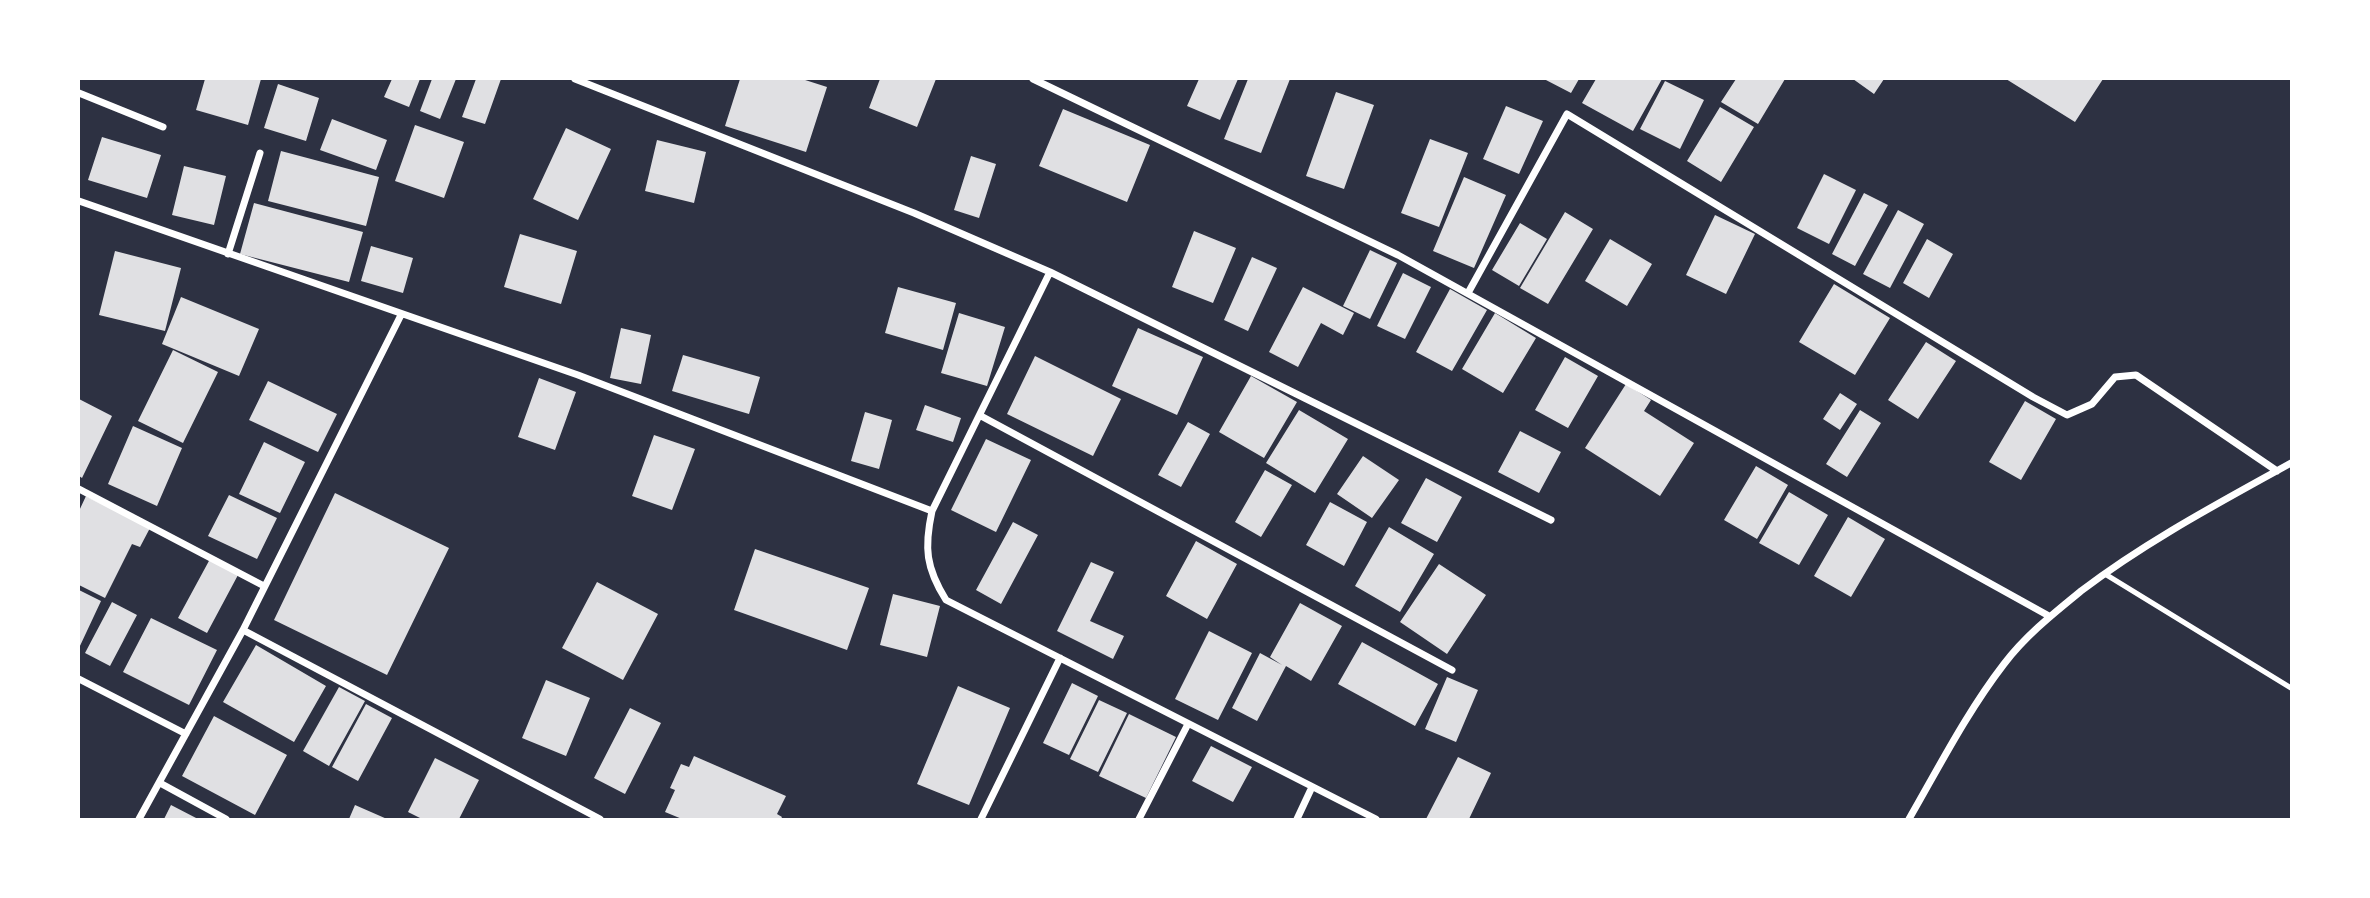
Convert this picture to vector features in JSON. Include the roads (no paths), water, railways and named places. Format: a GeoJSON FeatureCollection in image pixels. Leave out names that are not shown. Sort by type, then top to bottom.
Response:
{"type":"FeatureCollection","features":[{"type":"Feature","properties":{"kind":"street"},"geometry":{"type":"LineString","coordinates":[[575,79],[915,213],[1050,272],[1551,520]]}},
{"type":"Feature","properties":{"kind":"street"},"geometry":{"type":"LineString","coordinates":[[1033,79],[1398,255],[2049,616]]}},
{"type":"Feature","properties":{"kind":"street"},"geometry":{"type":"LineString","coordinates":[[79,93],[163,127]]}},
{"type":"Feature","properties":{"kind":"street"},"geometry":{"type":"LineString","coordinates":[[1468,293],[1567,114],[2033,397],[2067,415],[2092,404],[2115,377],[2136,375],[2277,471]]}},
{"type":"Feature","properties":{"kind":"street"},"geometry":{"type":"LineString","coordinates":[[228,254],[260,153]]}},
{"type":"Feature","properties":{"kind":"street"},"geometry":{"type":"LineString","coordinates":[[79,201],[578,375],[932,511]]}},
{"type":"Feature","properties":{"kind":"street"},"geometry":{"type":"LineString","coordinates":[[1050,272],[932,511],[926,536],[933,579],[946,600],[1376,819]]}},
{"type":"Feature","properties":{"kind":"street"},"geometry":{"type":"LineString","coordinates":[[139,819],[243,629],[401,315]]}},
{"type":"Feature","properties":{"kind":"street"},"geometry":{"type":"LineString","coordinates":[[981,416],[1452,670]]}},
{"type":"Feature","properties":{"kind":"street"},"geometry":{"type":"LineString","coordinates":[[1909,819],[1961,729],[2004,663],[2049,616],[2168,532],[2291,463]]}},
{"type":"Feature","properties":{"kind":"street"},"geometry":{"type":"LineString","coordinates":[[79,489],[264,586]]}},
{"type":"Feature","properties":{"kind":"street"},"geometry":{"type":"LineString","coordinates":[[243,629],[600,819]]}},
{"type":"Feature","properties":{"kind":"street"},"geometry":{"type":"LineString","coordinates":[[981,819],[1060,658]]}},
{"type":"Feature","properties":{"kind":"street"},"geometry":{"type":"LineString","coordinates":[[79,679],[186,734]]}},
{"type":"Feature","properties":{"kind":"street"},"geometry":{"type":"LineString","coordinates":[[1139,819],[1188,724]]}},
{"type":"Feature","properties":{"kind":"street"},"geometry":{"type":"LineString","coordinates":[[160,783],[226,819]]}},
{"type":"Feature","properties":{"kind":"street"},"geometry":{"type":"LineString","coordinates":[[1297,819],[1312,787]]}},
{"type":"Feature","properties":{"kind":"lane"},"geometry":{"type":"LineString","coordinates":[[2105,574],[2291,688]]}}]}
